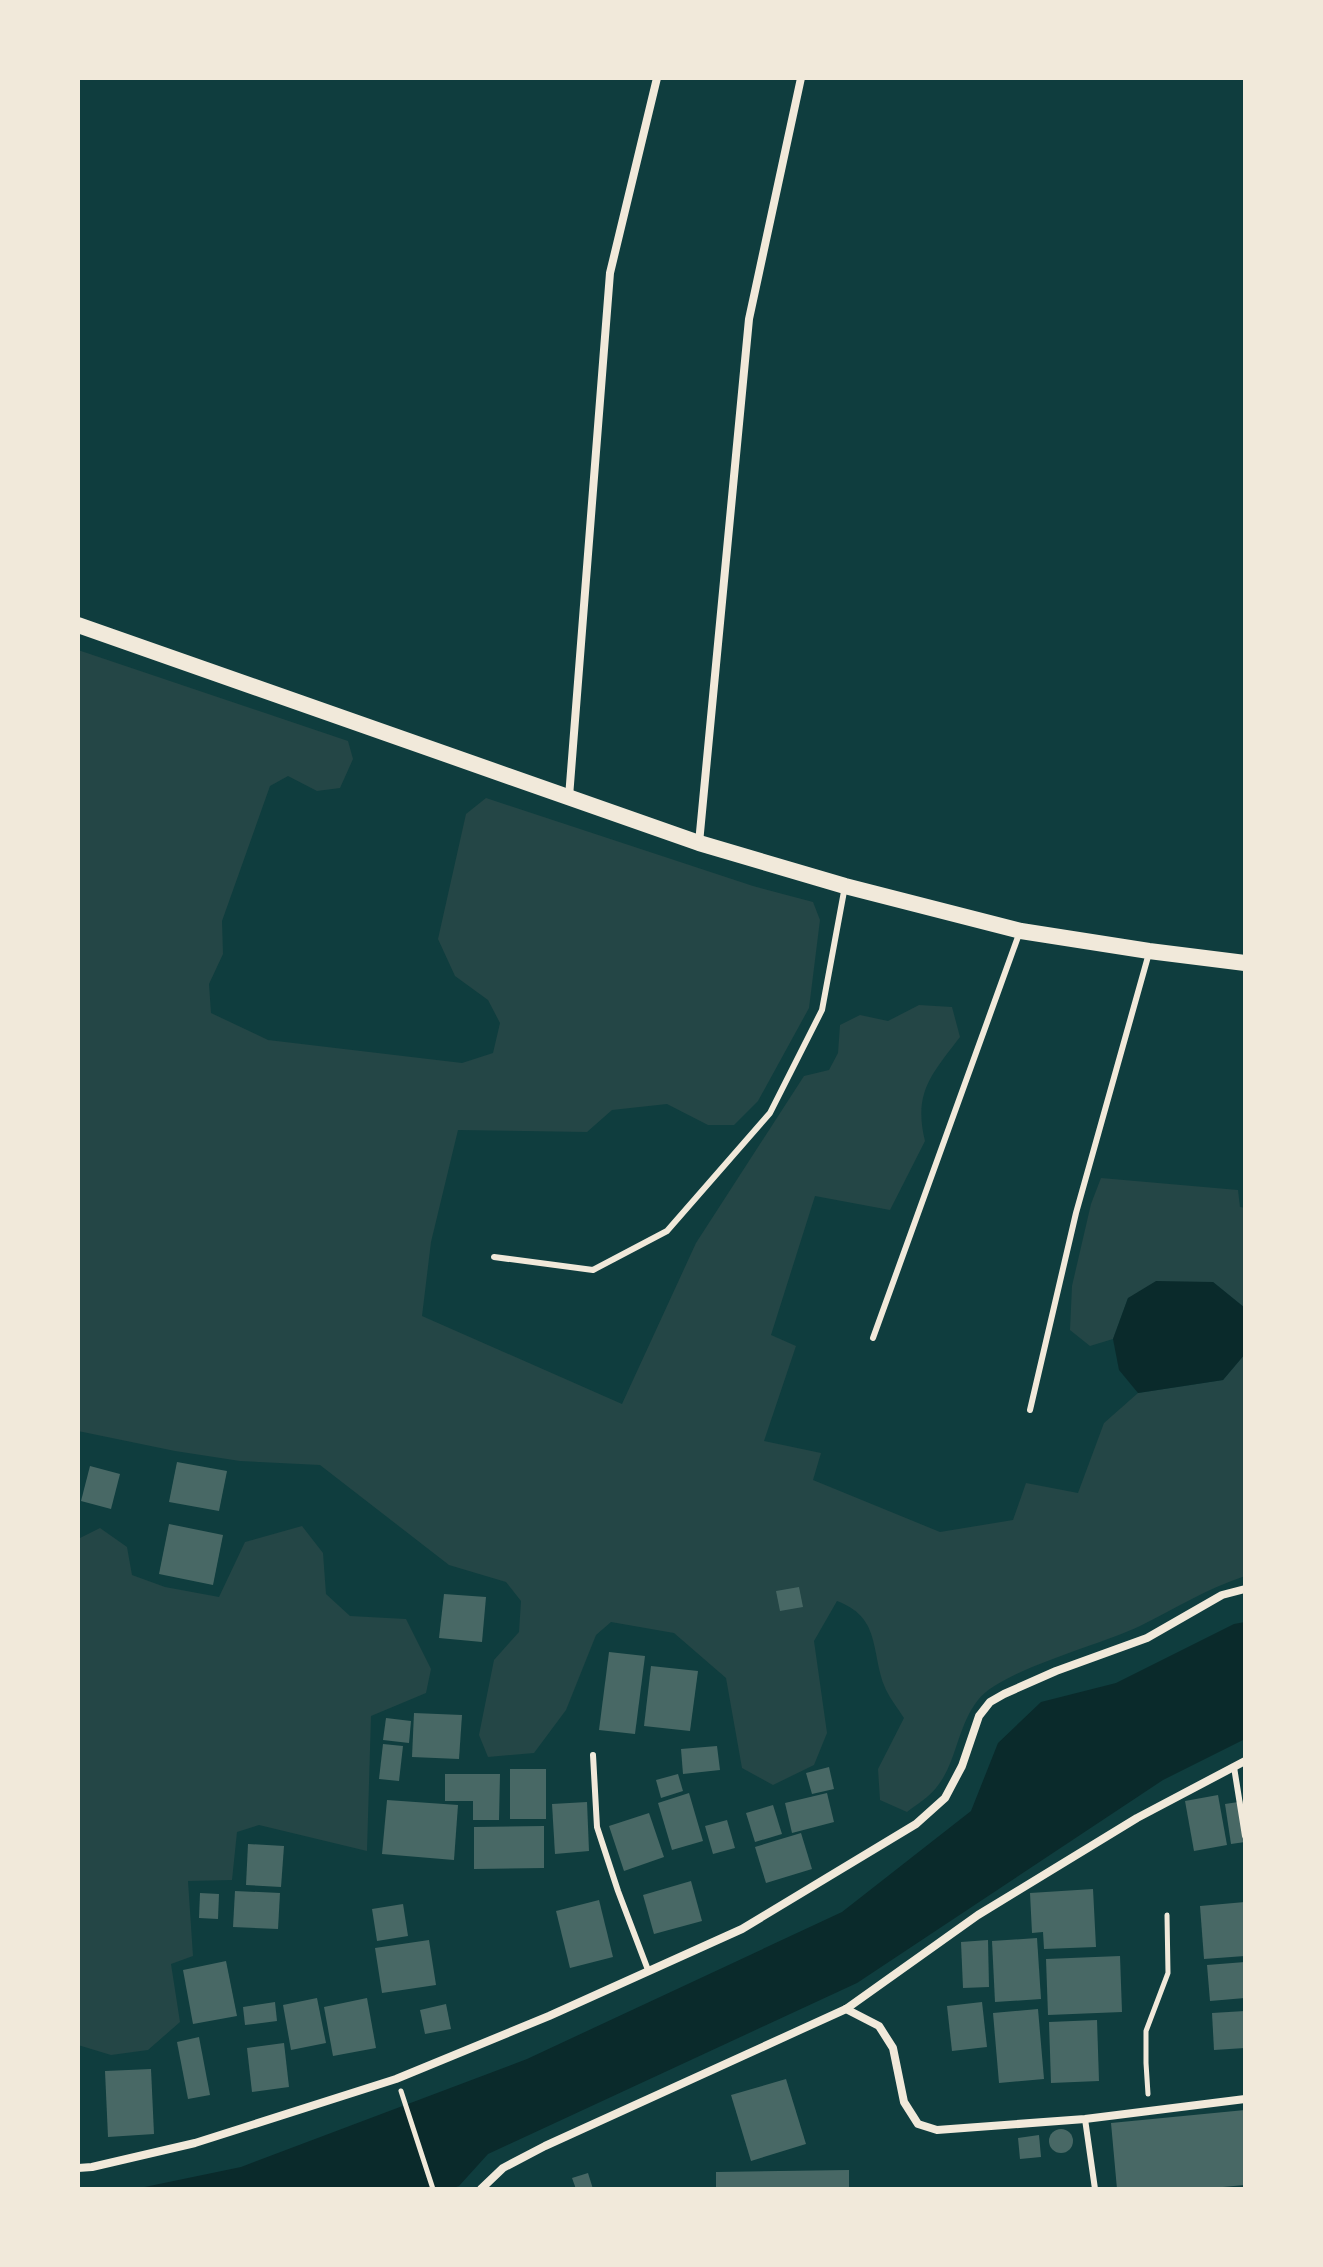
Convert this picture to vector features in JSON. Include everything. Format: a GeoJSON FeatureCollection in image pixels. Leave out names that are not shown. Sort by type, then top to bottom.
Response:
{"type":"FeatureCollection","features":[{"type":"Feature","properties":{"kind":"main road"},"geometry":{"type":"LineString","coordinates":[[78,625],[699,843],[845,886],[1021,931],[1245,963]]}},
{"type":"Feature","properties":{"kind":"street"},"geometry":{"type":"LineString","coordinates":[[569,797],[610,273],[657,78]]}},
{"type":"Feature","properties":{"kind":"street"},"geometry":{"type":"LineString","coordinates":[[699,843],[749,319],[801,78]]}},
{"type":"Feature","properties":{"kind":"street"},"geometry":{"type":"LineString","coordinates":[[78,2168],[195,2143],[396,2079],[549,2016],[742,1929],[916,1824],[945,1798],[962,1766],[979,1716],[990,1702],[1056,1671],[1147,1638],[1222,1595],[1245,1589]]}},
{"type":"Feature","properties":{"kind":"street"},"geometry":{"type":"LineString","coordinates":[[481,2189],[503,2168],[545,2146],[846,2009],[978,1915],[1137,1818],[1245,1761]]}},
{"type":"Feature","properties":{"kind":"street"},"geometry":{"type":"LineString","coordinates":[[846,2009],[879,2026],[893,2048],[904,2102],[918,2124],[937,2130],[1085,2119],[1245,2099]]}},
{"type":"Feature","properties":{"kind":"lane"},"geometry":{"type":"LineString","coordinates":[[494,1257],[593,1270],[667,1231],[770,1113],[822,1010],[845,886]]}},
{"type":"Feature","properties":{"kind":"lane"},"geometry":{"type":"LineString","coordinates":[[873,1338],[1021,931]]}},
{"type":"Feature","properties":{"kind":"lane"},"geometry":{"type":"LineString","coordinates":[[1030,1410],[1076,1213],[1149,951]]}},
{"type":"Feature","properties":{"kind":"lane"},"geometry":{"type":"LineString","coordinates":[[593,1755],[597,1827],[648,1970]]}},
{"type":"Feature","properties":{"kind":"lane"},"geometry":{"type":"LineString","coordinates":[[1234,1767],[1245,1836]]}},
{"type":"Feature","properties":{"kind":"lane"},"geometry":{"type":"LineString","coordinates":[[1085,2119],[1095,2189]]}},
{"type":"Feature","properties":{"kind":"path"},"geometry":{"type":"LineString","coordinates":[[1150,2112],[1146,2031],[1168,1973],[1167,1915]]}},
{"type":"Feature","properties":{"kind":"path"},"geometry":{"type":"LineString","coordinates":[[402,2097],[433,2189]]}},
{"type":"Feature","properties":{"kind":"shaded area"},"geometry":{"type":"Polygon","coordinates":[[[78,650],[348,741],[353,759],[340,788],[317,791],[288,776],[270,786],[222,921],[223,954],[209,984],[211,1013],[268,1040],[462,1063],[493,1053],[500,1023],[488,1000],[455,976],[438,939],[466,814],[486,798],[753,886],[813,902],[820,920],[809,1008],[758,1101],[734,1125],[708,1125],[667,1104],[612,1110],[587,1132],[458,1130],[431,1242],[422,1316],[622,1404],[696,1243],[804,1076],[829,1070],[838,1053],[840,1025],[860,1015],[888,1021],[919,1005],[952,1007],[960,1037],[933,1073],[923,1096],[921,1109],[925,1141],[890,1210],[815,1196],[771,1335],[796,1346],[764,1441],[821,1453],[813,1480],[940,1532],[1013,1520],[1026,1483],[1078,1493],[1104,1423],[1138,1393],[1223,1380],[1245,1354],[1245,1576],[1140,1626],[1029,1668],[990,1689],[971,1710],[943,1778],[930,1795],[907,1812],[880,1800],[878,1769],[904,1718],[884,1685],[867,1625],[851,1608],[837,1601],[814,1641],[827,1733],[814,1765],[773,1785],[742,1768],[726,1678],[674,1633],[611,1622],[596,1635],[566,1710],[534,1753],[488,1757],[479,1735],[494,1660],[519,1632],[521,1601],[506,1582],[449,1565],[320,1465],[240,1461],[78,1431],[78,650]]]}},
{"type":"Feature","properties":{"kind":"shaded area"},"geometry":{"type":"Polygon","coordinates":[[[1101,1178],[1238,1190],[1240,1207],[1245,1208],[1245,1308],[1213,1282],[1128,1298],[1113,1339],[1090,1346],[1070,1330],[1072,1286],[1091,1204],[1101,1178]]]}},
{"type":"Feature","properties":{"kind":"shaded area"},"geometry":{"type":"Polygon","coordinates":[[[1156,1281],[1213,1282],[1245,1308],[1245,1354],[1223,1380],[1138,1393],[1119,1370],[1113,1339],[1128,1298],[1156,1281]]]}},
{"type":"Feature","properties":{"kind":"shaded area"},"geometry":{"type":"Polygon","coordinates":[[[302,1526],[323,1553],[326,1594],[350,1616],[406,1619],[431,1669],[426,1693],[371,1716],[367,1851],[259,1825],[237,1832],[232,1880],[188,1881],[193,1956],[171,1964],[180,2022],[148,2050],[111,2055],[78,2045],[78,1539],[100,1528],[127,1547],[132,1575],[165,1587],[219,1597],[245,1542],[302,1526]]]}},
{"type":"Feature","properties":{"kind":"shaded area"},"geometry":{"type":"Polygon","coordinates":[[[1245,1622],[1245,1739],[1163,1780],[857,1983],[488,2154],[459,2186],[450,2189],[135,2189],[241,2167],[527,2059],[842,1912],[971,1811],[998,1743],[1041,1702],[1116,1683],[1234,1624],[1245,1622]]]}},
{"type":"Feature","properties":{"kind":"building"},"geometry":{"type":"Polygon","coordinates":[[[177,1462],[227,1471],[219,1511],[169,1502],[177,1462]]]}},
{"type":"Feature","properties":{"kind":"building"},"geometry":{"type":"Polygon","coordinates":[[[90,1466],[120,1474],[111,1509],[81,1501],[90,1466]]]}},
{"type":"Feature","properties":{"kind":"building"},"geometry":{"type":"Polygon","coordinates":[[[169,1524],[223,1535],[213,1585],[159,1574],[169,1524]]]}},
{"type":"Feature","properties":{"kind":"building"},"geometry":{"type":"Polygon","coordinates":[[[799,1587],[803,1607],[780,1611],[776,1591],[799,1587]]]}},
{"type":"Feature","properties":{"kind":"building"},"geometry":{"type":"Polygon","coordinates":[[[444,1594],[486,1597],[482,1642],[439,1638],[444,1594]]]}},
{"type":"Feature","properties":{"kind":"building"},"geometry":{"type":"Polygon","coordinates":[[[609,1652],[645,1656],[635,1734],[599,1730],[609,1652]]]}},
{"type":"Feature","properties":{"kind":"building"},"geometry":{"type":"Polygon","coordinates":[[[651,1666],[698,1671],[690,1731],[644,1726],[651,1666]]]}},
{"type":"Feature","properties":{"kind":"building"},"geometry":{"type":"Polygon","coordinates":[[[414,1713],[462,1715],[459,1759],[412,1757],[414,1713]]]}},
{"type":"Feature","properties":{"kind":"building"},"geometry":{"type":"Polygon","coordinates":[[[386,1718],[411,1721],[409,1743],[383,1740],[386,1718]]]}},
{"type":"Feature","properties":{"kind":"building"},"geometry":{"type":"Polygon","coordinates":[[[383,1744],[403,1746],[399,1781],[379,1779],[383,1744]]]}},
{"type":"Feature","properties":{"kind":"building"},"geometry":{"type":"Polygon","coordinates":[[[717,1746],[720,1770],[683,1774],[681,1749],[717,1746]]]}},
{"type":"Feature","properties":{"kind":"building"},"geometry":{"type":"Polygon","coordinates":[[[829,1767],[834,1789],[812,1794],[806,1773],[829,1767]]]}},
{"type":"Feature","properties":{"kind":"building"},"geometry":{"type":"Polygon","coordinates":[[[510,1769],[546,1769],[546,1819],[510,1819],[510,1769]]]}},
{"type":"Feature","properties":{"kind":"building"},"geometry":{"type":"Polygon","coordinates":[[[445,1774],[500,1774],[499,1820],[473,1820],[473,1801],[445,1801],[445,1774]]]}},
{"type":"Feature","properties":{"kind":"building"},"geometry":{"type":"Polygon","coordinates":[[[678,1774],[683,1791],[661,1798],[656,1780],[678,1774]]]}},
{"type":"Feature","properties":{"kind":"building"},"geometry":{"type":"Polygon","coordinates":[[[689,1793],[703,1841],[672,1850],[658,1803],[689,1793]]]}},
{"type":"Feature","properties":{"kind":"building"},"geometry":{"type":"Polygon","coordinates":[[[827,1793],[834,1822],[792,1833],[785,1803],[827,1793]]]}},
{"type":"Feature","properties":{"kind":"building"},"geometry":{"type":"Polygon","coordinates":[[[1218,1795],[1227,1845],[1194,1851],[1185,1801],[1218,1795]]]}},
{"type":"Feature","properties":{"kind":"building"},"geometry":{"type":"Polygon","coordinates":[[[387,1800],[458,1805],[454,1860],[382,1854],[387,1800]]]}},
{"type":"Feature","properties":{"kind":"building"},"geometry":{"type":"Polygon","coordinates":[[[1245,1801],[1245,1842],[1231,1844],[1225,1804],[1245,1801]]]}},
{"type":"Feature","properties":{"kind":"building"},"geometry":{"type":"Polygon","coordinates":[[[587,1802],[589,1851],[555,1854],[552,1804],[587,1802]]]}},
{"type":"Feature","properties":{"kind":"building"},"geometry":{"type":"Polygon","coordinates":[[[773,1805],[782,1834],[755,1842],[746,1813],[773,1805]]]}},
{"type":"Feature","properties":{"kind":"building"},"geometry":{"type":"Polygon","coordinates":[[[649,1813],[664,1857],[624,1871],[609,1826],[649,1813]]]}},
{"type":"Feature","properties":{"kind":"building"},"geometry":{"type":"Polygon","coordinates":[[[727,1820],[735,1848],[713,1854],[705,1826],[727,1820]]]}},
{"type":"Feature","properties":{"kind":"building"},"geometry":{"type":"Polygon","coordinates":[[[544,1826],[544,1868],[474,1869],[474,1827],[544,1826]]]}},
{"type":"Feature","properties":{"kind":"building"},"geometry":{"type":"Polygon","coordinates":[[[801,1833],[812,1869],[766,1883],[755,1847],[801,1833]]]}},
{"type":"Feature","properties":{"kind":"building"},"geometry":{"type":"Polygon","coordinates":[[[248,1844],[284,1846],[281,1887],[246,1885],[248,1844]]]}},
{"type":"Feature","properties":{"kind":"building"},"geometry":{"type":"Polygon","coordinates":[[[691,1881],[702,1921],[654,1934],[643,1895],[691,1881]]]}},
{"type":"Feature","properties":{"kind":"building"},"geometry":{"type":"Polygon","coordinates":[[[1093,1889],[1096,1947],[1044,1949],[1043,1932],[1032,1933],[1030,1893],[1093,1889]]]}},
{"type":"Feature","properties":{"kind":"building"},"geometry":{"type":"Polygon","coordinates":[[[235,1891],[280,1893],[278,1929],[233,1927],[235,1891]]]}},
{"type":"Feature","properties":{"kind":"building"},"geometry":{"type":"Polygon","coordinates":[[[200,1893],[219,1894],[218,1919],[199,1918],[200,1893]]]}},
{"type":"Feature","properties":{"kind":"building"},"geometry":{"type":"Polygon","coordinates":[[[599,1900],[613,1957],[570,1968],[556,1911],[599,1900]]]}},
{"type":"Feature","properties":{"kind":"building"},"geometry":{"type":"Polygon","coordinates":[[[1245,1902],[1245,1956],[1204,1959],[1200,1906],[1245,1902]]]}},
{"type":"Feature","properties":{"kind":"building"},"geometry":{"type":"Polygon","coordinates":[[[403,1904],[408,1936],[377,1941],[372,1909],[403,1904]]]}},
{"type":"Feature","properties":{"kind":"building"},"geometry":{"type":"Polygon","coordinates":[[[1037,1938],[1041,1999],[995,2002],[992,1941],[1037,1938]]]}},
{"type":"Feature","properties":{"kind":"building"},"geometry":{"type":"Polygon","coordinates":[[[429,1940],[436,1985],[382,1993],[375,1948],[429,1940]]]}},
{"type":"Feature","properties":{"kind":"building"},"geometry":{"type":"Polygon","coordinates":[[[988,1940],[989,1987],[963,1988],[961,1942],[988,1940]]]}},
{"type":"Feature","properties":{"kind":"building"},"geometry":{"type":"Polygon","coordinates":[[[1120,1956],[1122,2012],[1048,2015],[1046,1959],[1120,1956]]]}},
{"type":"Feature","properties":{"kind":"building"},"geometry":{"type":"Polygon","coordinates":[[[226,1961],[237,2016],[193,2024],[183,1970],[226,1961]]]}},
{"type":"Feature","properties":{"kind":"building"},"geometry":{"type":"Polygon","coordinates":[[[1245,1962],[1245,1998],[1210,2001],[1207,1965],[1245,1962]]]}},
{"type":"Feature","properties":{"kind":"building"},"geometry":{"type":"Polygon","coordinates":[[[317,1998],[326,2043],[291,2050],[283,2005],[317,1998]]]}},
{"type":"Feature","properties":{"kind":"building"},"geometry":{"type":"Polygon","coordinates":[[[367,1998],[376,2048],[333,2056],[324,2007],[367,1998]]]}},
{"type":"Feature","properties":{"kind":"building"},"geometry":{"type":"Polygon","coordinates":[[[275,2002],[277,2021],[245,2025],[243,2007],[275,2002]]]}},
{"type":"Feature","properties":{"kind":"building"},"geometry":{"type":"Polygon","coordinates":[[[982,2002],[987,2047],[952,2051],[947,2006],[982,2002]]]}},
{"type":"Feature","properties":{"kind":"building"},"geometry":{"type":"Polygon","coordinates":[[[446,2004],[451,2029],[425,2034],[420,2010],[446,2004]]]}},
{"type":"Feature","properties":{"kind":"building"},"geometry":{"type":"Polygon","coordinates":[[[1038,2009],[1044,2079],[999,2083],[993,2013],[1038,2009]]]}},
{"type":"Feature","properties":{"kind":"building"},"geometry":{"type":"Polygon","coordinates":[[[1245,2011],[1245,2048],[1214,2050],[1212,2013],[1245,2011]]]}},
{"type":"Feature","properties":{"kind":"building"},"geometry":{"type":"Polygon","coordinates":[[[1097,2020],[1099,2081],[1051,2083],[1049,2022],[1097,2020]]]}},
{"type":"Feature","properties":{"kind":"building"},"geometry":{"type":"Polygon","coordinates":[[[199,2037],[210,2095],[188,2099],[177,2042],[199,2037]]]}},
{"type":"Feature","properties":{"kind":"building"},"geometry":{"type":"Polygon","coordinates":[[[284,2043],[289,2087],[252,2092],[247,2048],[284,2043]]]}},
{"type":"Feature","properties":{"kind":"building"},"geometry":{"type":"Polygon","coordinates":[[[151,2069],[154,2134],[108,2137],[105,2071],[151,2069]]]}},
{"type":"Feature","properties":{"kind":"building"},"geometry":{"type":"Polygon","coordinates":[[[786,2079],[806,2144],[751,2161],[731,2095],[786,2079]]]}},
{"type":"Feature","properties":{"kind":"building"},"geometry":{"type":"Polygon","coordinates":[[[1245,2110],[1245,2185],[1201,2189],[1117,2189],[1111,2123],[1245,2110]]]}},
{"type":"Feature","properties":{"kind":"building"},"geometry":{"type":"Polygon","coordinates":[[[1061,2129],[1069,2133],[1073,2141],[1069,2149],[1061,2153],[1053,2149],[1049,2141],[1053,2133],[1061,2129]]]}},
{"type":"Feature","properties":{"kind":"building"},"geometry":{"type":"Polygon","coordinates":[[[1039,2135],[1041,2157],[1020,2159],[1018,2138],[1039,2135]]]}},
{"type":"Feature","properties":{"kind":"building"},"geometry":{"type":"Polygon","coordinates":[[[849,2170],[849,2189],[716,2189],[716,2172],[849,2170]]]}},
{"type":"Feature","properties":{"kind":"building"},"geometry":{"type":"Polygon","coordinates":[[[588,2173],[593,2189],[576,2189],[572,2178],[588,2173]]]}}]}
